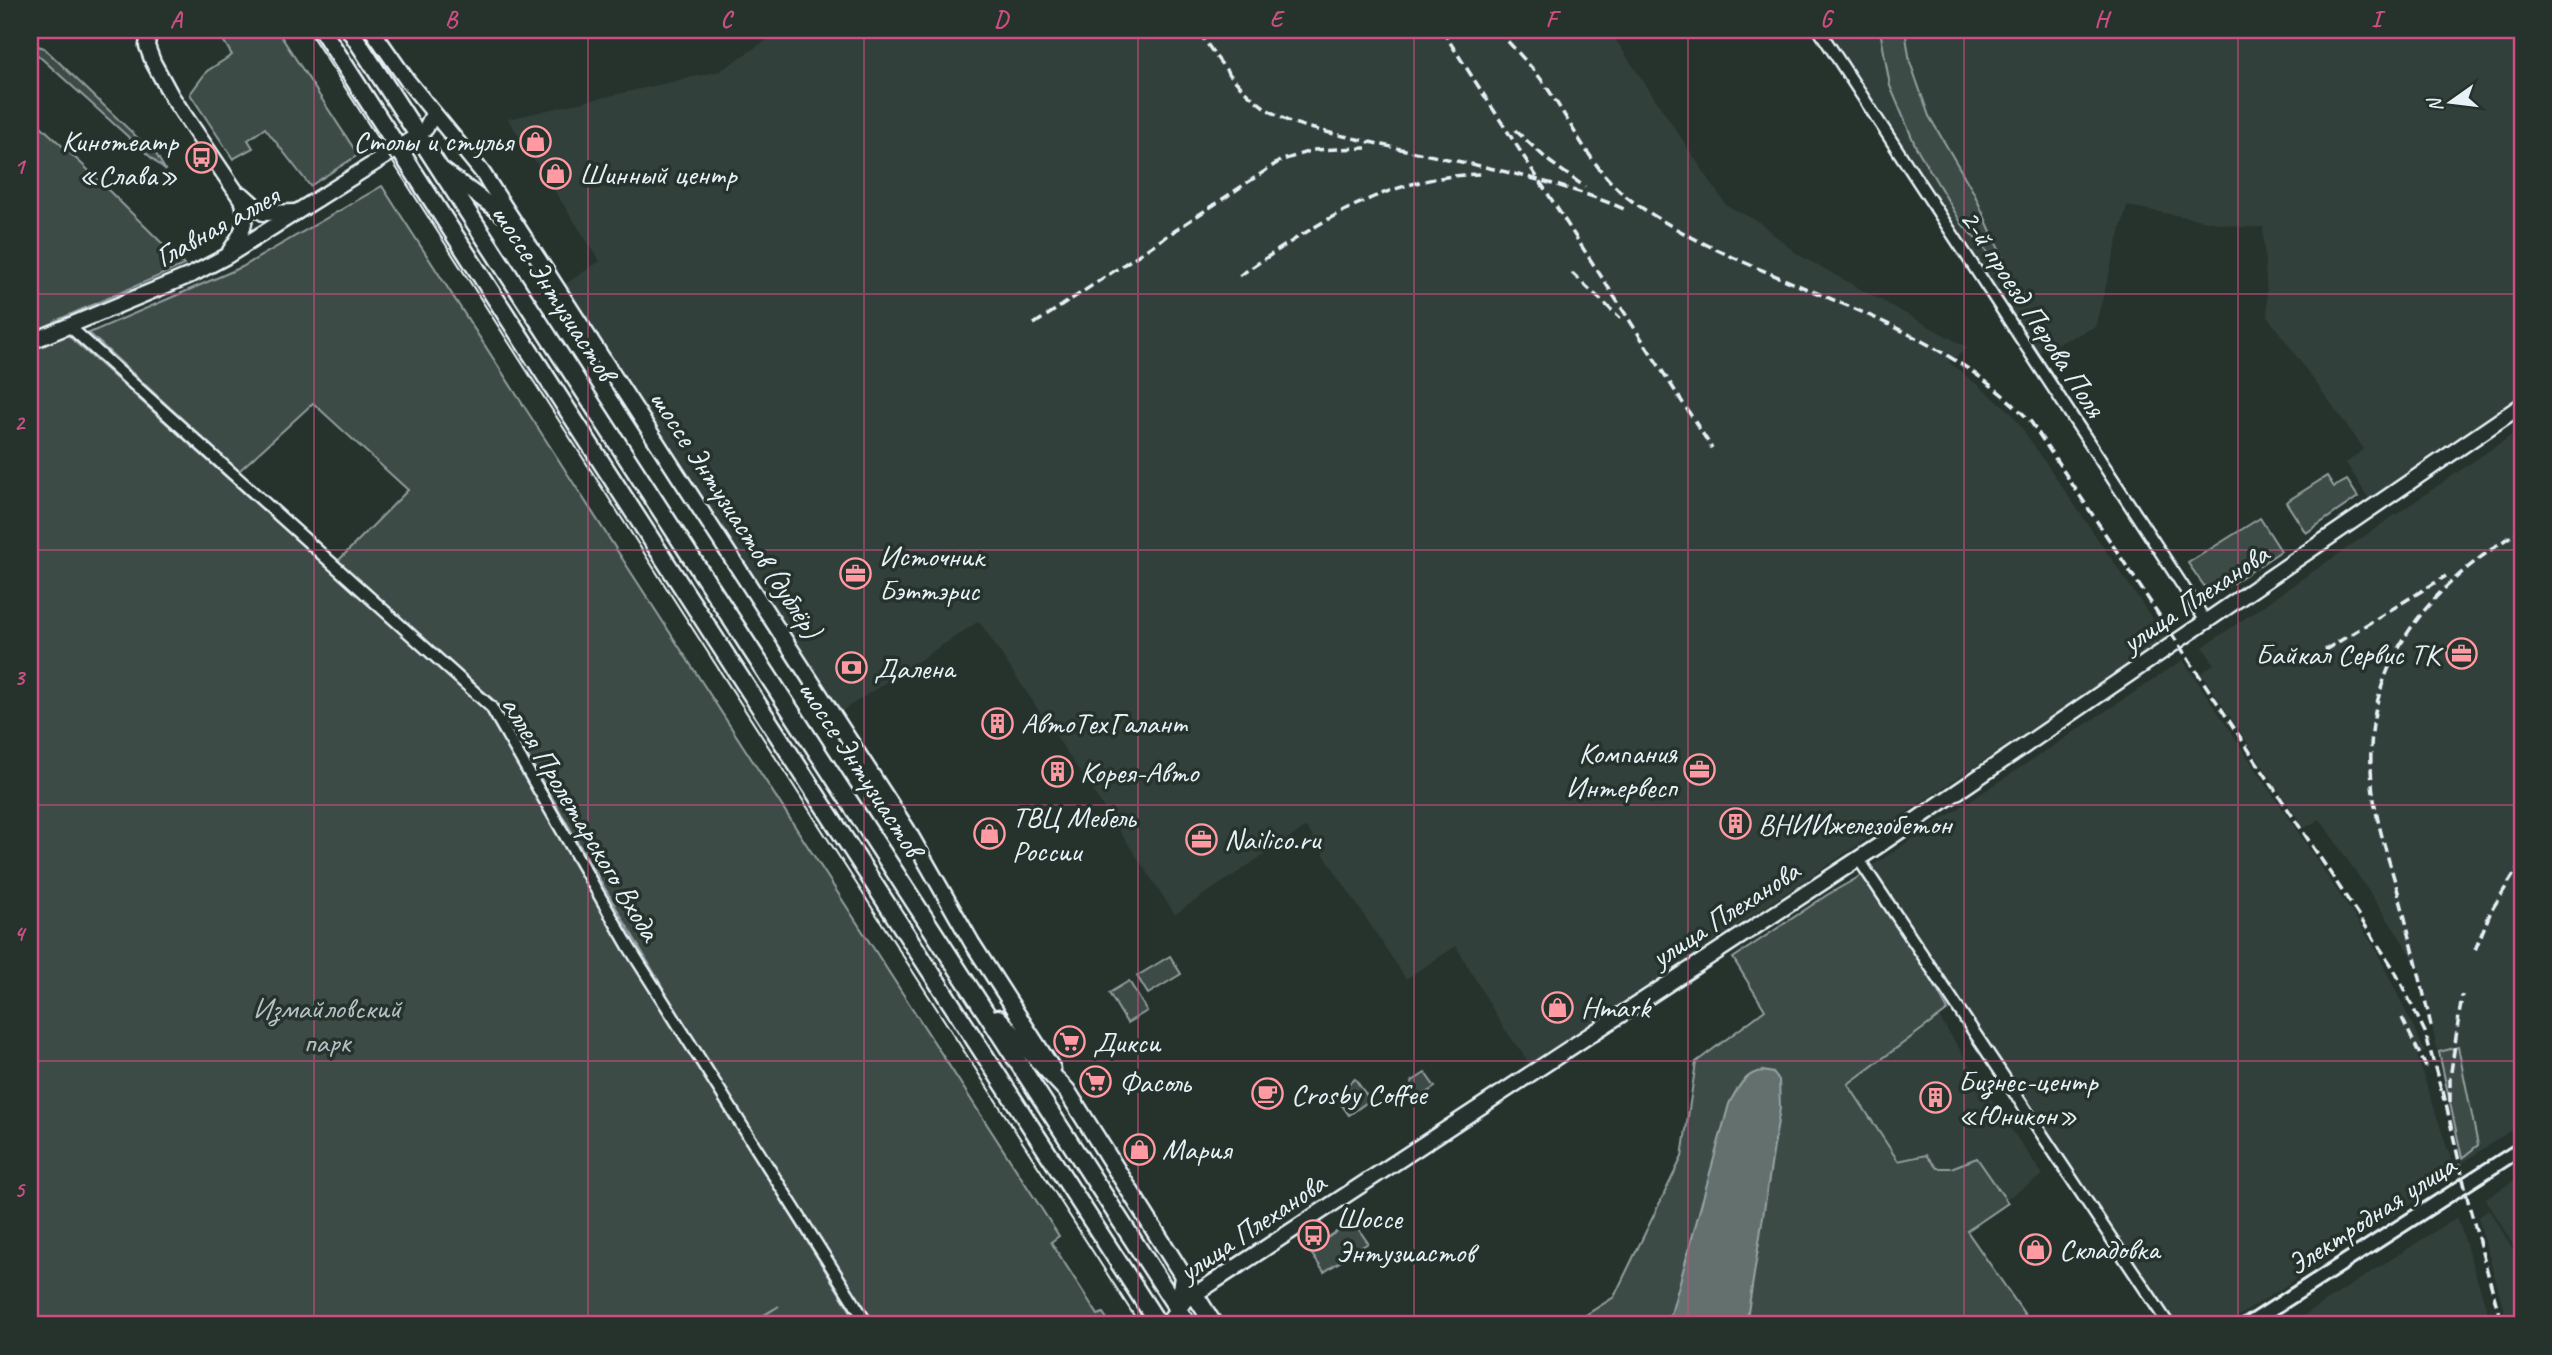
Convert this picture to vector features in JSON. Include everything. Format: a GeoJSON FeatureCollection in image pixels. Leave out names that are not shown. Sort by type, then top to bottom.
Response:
{"type":"FeatureCollection","features":[{"type":"Feature","properties":{"kind":"main road"},"geometry":{"type":"LineString","coordinates":[[149,30],[147,46],[172,97],[243,202],[246,223],[227,256]]}},
{"type":"Feature","properties":{"kind":"main road","name":"шоссе Энтузиастов"},"geometry":{"type":"LineString","coordinates":[[323,30],[1159,1325]]}},
{"type":"Feature","properties":{"kind":"main road","name":"шоссе Энтузиастов"},"geometry":{"type":"LineString","coordinates":[[350,30],[1188,1325]]}},
{"type":"Feature","properties":{"kind":"main road","name":"шоссе Энтузиастов (дублёр)"},"geometry":{"type":"LineString","coordinates":[[372,30],[433,114],[482,172],[907,829],[971,943],[1215,1325]]}},
{"type":"Feature","properties":{"kind":"main road"},"geometry":{"type":"LineString","coordinates":[[419,135],[433,114]]}},
{"type":"Feature","properties":{"kind":"main road","name":"Главная аллея"},"geometry":{"type":"LineString","coordinates":[[30,342],[193,274],[227,256],[419,135]]}},
{"type":"Feature","properties":{"kind":"main road"},"geometry":{"type":"LineString","coordinates":[[440,169],[493,205],[519,229]]}},
{"type":"Feature","properties":{"kind":"main road"},"geometry":{"type":"LineString","coordinates":[[225,173],[249,202],[263,213],[297,212]]}},
{"type":"Feature","properties":{"kind":"main road","name":"улица Плеханова"},"geometry":{"type":"LineString","coordinates":[[1169,1325],[1177,1308],[1194,1296],[1858,858],[2207,623],[2522,405]]}},
{"type":"Feature","properties":{"kind":"main road"},"geometry":{"type":"LineString","coordinates":[[976,997],[1067,1091]]}},
{"type":"Feature","properties":{"kind":"main road"},"geometry":{"type":"LineString","coordinates":[[1177,1308],[1179,1272],[1215,1282],[1211,1305],[1215,1325]]}},
{"type":"Feature","properties":{"kind":"street","name":"2-й проезд Перова Поля"},"geometry":{"type":"LineString","coordinates":[[1819,30],[2207,623]]}},
{"type":"Feature","properties":{"kind":"street","name":"аллея Пролетарского Входа"},"geometry":{"type":"LineString","coordinates":[[69,326],[491,707],[629,947],[868,1325]]}},
{"type":"Feature","properties":{"kind":"street"},"geometry":{"type":"LineString","coordinates":[[1858,858],[2169,1325]]}},
{"type":"Feature","properties":{"kind":"street","name":"Электродная улица"},"geometry":{"type":"LineString","coordinates":[[2247,1325],[2522,1148]]}},
{"type":"Feature","properties":{"kind":"shaded area"},"geometry":{"type":"Polygon","coordinates":[[[782,30],[1609,30],[1726,205],[1759,222],[1797,254],[1968,348],[1949,362],[2011,412],[2166,639],[1530,1064],[1502,1025],[1456,946],[1406,979],[1306,827],[1175,914],[979,621],[842,711],[564,285],[600,261],[508,119],[720,71],[782,30]]]}},
{"type":"Feature","properties":{"kind":"shaded area"},"geometry":{"type":"Polygon","coordinates":[[[1828,30],[2522,30],[2522,393],[2369,499],[2346,463],[2364,449],[2268,317],[2263,227],[2240,227],[2127,206],[2095,327],[2039,352],[1828,30]]]}},
{"type":"Feature","properties":{"kind":"shaded area"},"geometry":{"type":"Polygon","coordinates":[[[2522,428],[2522,1123],[2462,1163],[2419,966],[2320,819],[2304,828],[2201,673],[2214,664],[2203,647],[2522,428]]]}},
{"type":"Feature","properties":{"kind":"shaded area"},"geometry":{"type":"Polygon","coordinates":[[[2183,660],[2374,946],[2425,1051],[2417,1056],[2456,1175],[2225,1325],[2177,1325],[1870,867],[2183,660]]]}},
{"type":"Feature","properties":{"kind":"shaded area"},"geometry":{"type":"Polygon","coordinates":[[[1939,1017],[2043,1175],[2006,1199],[1977,1158],[1951,1168],[1937,1168],[1926,1155],[1898,1162],[1848,1083],[1939,1017]]]}},
{"type":"Feature","properties":{"kind":"shaded area"},"geometry":{"type":"Polygon","coordinates":[[[1763,1071],[1773,1073],[1779,1080],[1780,1108],[1746,1325],[1668,1325],[1729,1104],[1746,1078],[1763,1071]]]}},
{"type":"Feature","properties":{"kind":"shaded area"},"geometry":{"type":"Polygon","coordinates":[[[2522,1175],[2522,1260],[2486,1199],[2522,1175]]]}},
{"type":"Feature","properties":{"kind":"shaded area"},"geometry":{"type":"Polygon","coordinates":[[[2489,1210],[2522,1264],[2522,1325],[2508,1325],[2478,1217],[2489,1210]]]}},
{"type":"Feature","properties":{"kind":"shaded area"},"geometry":{"type":"Polygon","coordinates":[[[2457,1217],[2492,1325],[2289,1325],[2457,1217]]]}},
{"type":"Feature","properties":{"kind":"green space"},"geometry":{"type":"Polygon","coordinates":[[[217,30],[277,30],[358,155],[310,186],[265,128],[248,140],[253,148],[233,159],[190,94],[207,71],[232,55],[217,30]]]}},
{"type":"Feature","properties":{"kind":"green space"},"geometry":{"type":"Polygon","coordinates":[[[1880,30],[1905,30],[1910,62],[1929,116],[1974,193],[2012,279],[1962,224],[1916,147],[1890,86],[1880,30]]]}},
{"type":"Feature","properties":{"kind":"green space"},"geometry":{"type":"Polygon","coordinates":[[[32,44],[44,48],[145,145],[149,142],[166,171],[30,48],[32,44]]]}},
{"type":"Feature","properties":{"kind":"green space","name":"Измайловский парк"},"geometry":{"type":"Polygon","coordinates":[[[30,116],[184,265],[55,321],[74,341],[487,710],[706,1078],[859,1325],[749,1325],[779,1306],[747,1325],[30,1325],[30,116]]]}},
{"type":"Feature","properties":{"kind":"green space"},"geometry":{"type":"Polygon","coordinates":[[[382,186],[1059,1236],[1051,1242],[1098,1315],[1103,1313],[1111,1325],[875,1325],[705,1060],[497,703],[337,562],[408,490],[313,403],[239,471],[89,333],[242,267],[382,186]]]}},
{"type":"Feature","properties":{"kind":"green space"},"geometry":{"type":"Polygon","coordinates":[[[2327,476],[2334,487],[2347,480],[2358,497],[2306,533],[2286,502],[2327,476]]]}},
{"type":"Feature","properties":{"kind":"green space"},"geometry":{"type":"Polygon","coordinates":[[[2260,518],[2281,551],[2212,597],[2188,563],[2260,518]]]}},
{"type":"Feature","properties":{"kind":"green space"},"geometry":{"type":"Polygon","coordinates":[[[1864,874],[1913,946],[1948,1010],[1848,1084],[1898,1161],[1926,1155],[1937,1168],[1951,1168],[1977,1158],[2008,1203],[1967,1231],[2032,1325],[1570,1325],[1614,1297],[1682,1157],[1696,1062],[1765,1010],[1733,958],[1827,895],[1864,874]]]}},
{"type":"Feature","properties":{"kind":"green space"},"geometry":{"type":"Polygon","coordinates":[[[1170,956],[1181,974],[1148,994],[1137,976],[1170,956]]]}},
{"type":"Feature","properties":{"kind":"green space"},"geometry":{"type":"Polygon","coordinates":[[[1129,981],[1147,1011],[1127,1023],[1109,993],[1129,981]]]}},
{"type":"Feature","properties":{"kind":"green space"},"geometry":{"type":"Polygon","coordinates":[[[2458,1047],[2478,1145],[2462,1158],[2439,1052],[2458,1047]]]}},
{"type":"Feature","properties":{"kind":"green space"},"geometry":{"type":"Polygon","coordinates":[[[1425,1073],[1435,1087],[1412,1098],[1409,1093],[1415,1088],[1411,1082],[1425,1073]]]}},
{"type":"Feature","properties":{"kind":"green space"},"geometry":{"type":"Polygon","coordinates":[[[1355,1079],[1370,1100],[1349,1115],[1334,1094],[1355,1079]]]}},
{"type":"Feature","properties":{"kind":"green space"},"geometry":{"type":"Polygon","coordinates":[[[1353,1221],[1368,1243],[1324,1272],[1309,1250],[1353,1221]]]}},
{"type":"Feature","properties":{"kind":"waterway"},"geometry":{"type":"LineString","coordinates":[[30,1321],[33,1325]]}},
{"type":"Feature","properties":{"kind":"tram line"},"geometry":{"type":"LineString","coordinates":[[308,30],[1140,1325]]}},
{"type":"Feature","properties":{"kind":"railway"},"geometry":{"type":"LineString","coordinates":[[1442,30],[1712,448]]}},
{"type":"Feature","properties":{"kind":"railway"},"geometry":{"type":"LineString","coordinates":[[1498,30],[1543,82],[1605,176],[1632,201],[1680,231],[1732,257],[1890,325],[1941,352],[1988,383],[2031,422],[2394,969],[2425,1032],[2444,1100]]}},
{"type":"Feature","properties":{"kind":"railway"},"geometry":{"type":"LineString","coordinates":[[1199,32],[1237,83],[1260,104],[1288,121],[1529,178],[1624,209]]}},
{"type":"Feature","properties":{"kind":"railway"},"geometry":{"type":"LineString","coordinates":[[1515,130],[1550,162],[1585,187]]}},
{"type":"Feature","properties":{"kind":"railway"},"geometry":{"type":"LineString","coordinates":[[1034,324],[1280,161],[1313,150],[1366,148]]}},
{"type":"Feature","properties":{"kind":"railway"},"geometry":{"type":"LineString","coordinates":[[1239,276],[1324,222],[1382,194],[1445,177],[1480,174]]}},
{"type":"Feature","properties":{"kind":"railway"},"geometry":{"type":"LineString","coordinates":[[1572,273],[1620,318]]}},
{"type":"Feature","properties":{"kind":"railway"},"geometry":{"type":"LineString","coordinates":[[2431,1026],[2374,797],[2371,740],[2377,701],[2390,666],[2407,634],[2430,604],[2457,577],[2522,529]]}},
{"type":"Feature","properties":{"kind":"railway"},"geometry":{"type":"LineString","coordinates":[[2325,650],[2446,576]]}},
{"type":"Feature","properties":{"kind":"railway"},"geometry":{"type":"LineString","coordinates":[[2475,950],[2491,911],[2522,861]]}},
{"type":"Feature","properties":{"kind":"railway"},"geometry":{"type":"LineString","coordinates":[[2450,1102],[2450,1079],[2462,995]]}},
{"type":"Feature","properties":{"kind":"railway"},"geometry":{"type":"LineString","coordinates":[[2402,1018],[2428,1071]]}},
{"type":"Feature","properties":{"kind":"railway"},"geometry":{"type":"LineString","coordinates":[[2443,1091],[2469,1205],[2502,1325]]}},
{"type":"Feature","properties":{"kind":"place","name":"Столы и стулья"},"geometry":{"type":"Point","coordinates":[536,141]}},
{"type":"Feature","properties":{"kind":"place","name":"Кинотеатр «Слава»"},"geometry":{"type":"Point","coordinates":[201,158]}},
{"type":"Feature","properties":{"kind":"place","name":"Шинный центр"},"geometry":{"type":"Point","coordinates":[556,174]}},
{"type":"Feature","properties":{"kind":"place","name":"Источник Бэттэрис"},"geometry":{"type":"Point","coordinates":[856,573]}},
{"type":"Feature","properties":{"kind":"place","name":"Байкал Сервис ТК"},"geometry":{"type":"Point","coordinates":[2462,654]}},
{"type":"Feature","properties":{"kind":"place","name":"Далена"},"geometry":{"type":"Point","coordinates":[851,668]}},
{"type":"Feature","properties":{"kind":"place","name":"АвтоТехГалант"},"geometry":{"type":"Point","coordinates":[998,723]}},
{"type":"Feature","properties":{"kind":"place","name":"Компания Интервесп"},"geometry":{"type":"Point","coordinates":[1700,770]}},
{"type":"Feature","properties":{"kind":"place","name":"Корея-Авто"},"geometry":{"type":"Point","coordinates":[1057,772]}},
{"type":"Feature","properties":{"kind":"place","name":"ВНИИжелезобетон"},"geometry":{"type":"Point","coordinates":[1735,824]}},
{"type":"Feature","properties":{"kind":"place","name":"ТВЦ Мебель России"},"geometry":{"type":"Point","coordinates":[989,834]}},
{"type":"Feature","properties":{"kind":"place","name":"Nailico.ru"},"geometry":{"type":"Point","coordinates":[1201,839]}},
{"type":"Feature","properties":{"kind":"place","name":"Hmark"},"geometry":{"type":"Point","coordinates":[1558,1007]}},
{"type":"Feature","properties":{"kind":"place","name":"Дикси"},"geometry":{"type":"Point","coordinates":[1070,1042]}},
{"type":"Feature","properties":{"kind":"place","name":"Фасоль"},"geometry":{"type":"Point","coordinates":[1096,1082]}},
{"type":"Feature","properties":{"kind":"place","name":"Crosby Coffee"},"geometry":{"type":"Point","coordinates":[1268,1094]}},
{"type":"Feature","properties":{"kind":"place","name":"Бизнес-центр «Юникон»"},"geometry":{"type":"Point","coordinates":[1935,1098]}},
{"type":"Feature","properties":{"kind":"place","name":"Мария"},"geometry":{"type":"Point","coordinates":[1139,1149]}},
{"type":"Feature","properties":{"kind":"place","name":"Шоссе Энтузиастов"},"geometry":{"type":"Point","coordinates":[1313,1235]}},
{"type":"Feature","properties":{"kind":"place","name":"Складовка"},"geometry":{"type":"Point","coordinates":[2036,1249]}}]}
